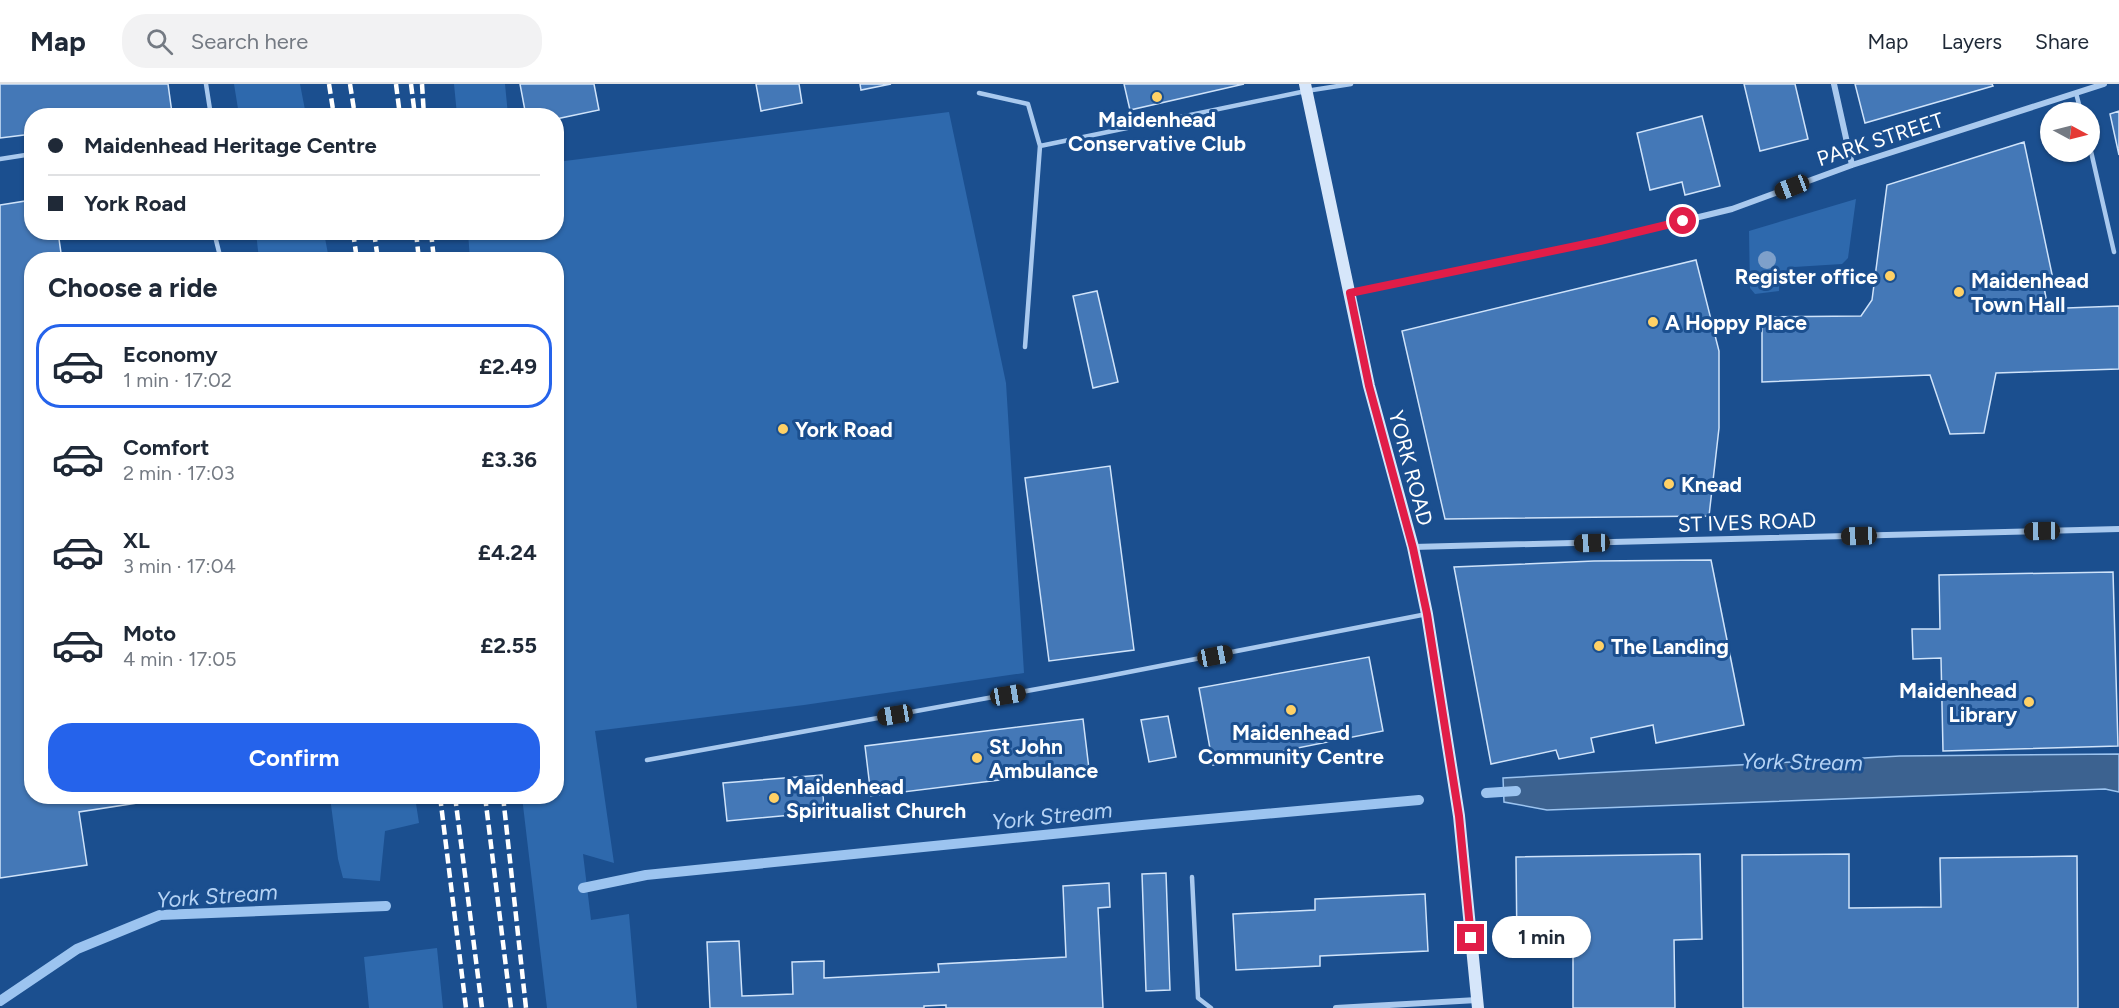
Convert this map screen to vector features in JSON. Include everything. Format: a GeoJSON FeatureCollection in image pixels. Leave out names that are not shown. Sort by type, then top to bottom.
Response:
{"type":"FeatureCollection","features":[{"type":"Feature","properties":{"kind":"street"},"geometry":{"type":"LineString","coordinates":[[1834,84],[1852,165]]}},
{"type":"Feature","properties":{"kind":"street","name":"PARK STREET"},"geometry":{"type":"LineString","coordinates":[[1350,293],[1589,243],[1732,209],[1852,165],[2104,84]]}},
{"type":"Feature","properties":{"kind":"street","name":"YORK ROAD"},"geometry":{"type":"LineString","coordinates":[[1306,88],[1369,386],[1413,548],[1427,614],[1459,816],[1477,1004]]}},
{"type":"Feature","properties":{"kind":"street","name":"ST IVES ROAD"},"geometry":{"type":"LineString","coordinates":[[1413,548],[2119,528]]}},
{"type":"Feature","properties":{"kind":"street"},"geometry":{"type":"LineString","coordinates":[[1336,1008],[1477,1004]]}},
{"type":"Feature","properties":{"kind":"lane"},"geometry":{"type":"LineString","coordinates":[[206,84],[210,108]]}},
{"type":"Feature","properties":{"kind":"lane"},"geometry":{"type":"LineString","coordinates":[[1040,146],[1306,88],[1351,84]]}},
{"type":"Feature","properties":{"kind":"lane"},"geometry":{"type":"LineString","coordinates":[[979,93],[1028,104],[1040,146],[1025,347]]}},
{"type":"Feature","properties":{"kind":"lane"},"geometry":{"type":"LineString","coordinates":[[2076,93],[2078,102]]}},
{"type":"Feature","properties":{"kind":"lane"},"geometry":{"type":"LineString","coordinates":[[0,159],[24,155]]}},
{"type":"Feature","properties":{"kind":"lane"},"geometry":{"type":"LineString","coordinates":[[2093,162],[2114,252]]}},
{"type":"Feature","properties":{"kind":"lane"},"geometry":{"type":"LineString","coordinates":[[647,759],[1098,678],[1427,614]]}},
{"type":"Feature","properties":{"kind":"lane"},"geometry":{"type":"LineString","coordinates":[[1192,877],[1198,998],[1210,1008]]}},
{"type":"Feature","properties":{"kind":"shaded area"},"geometry":{"type":"Polygon","coordinates":[[[234,84],[300,84],[305,108],[238,108],[234,84]]]}},
{"type":"Feature","properties":{"kind":"shaded area"},"geometry":{"type":"Polygon","coordinates":[[[454,84],[505,84],[507,108],[456,108],[454,84]]]}},
{"type":"Feature","properties":{"kind":"shaded area","name":"York Road"},"geometry":{"type":"Polygon","coordinates":[[[949,112],[1006,383],[1024,673],[804,705],[595,731],[614,863],[583,854],[591,920],[629,914],[637,1008],[547,1008],[523,804],[564,804],[564,252],[469,252],[469,240],[564,240],[564,161],[949,112]]]}},
{"type":"Feature","properties":{"kind":"shaded area"},"geometry":{"type":"Polygon","coordinates":[[[1856,199],[1848,258],[1842,264],[1794,267],[1783,278],[1779,291],[1755,294],[1750,288],[1749,231],[1856,199]]]}},
{"type":"Feature","properties":{"kind":"shaded area"},"geometry":{"type":"Polygon","coordinates":[[[257,240],[325,240],[328,252],[258,252],[257,240]]]}},
{"type":"Feature","properties":{"kind":"shaded area"},"geometry":{"type":"Polygon","coordinates":[[[331,804],[416,804],[419,823],[385,831],[380,881],[343,878],[338,859],[331,804]]]}},
{"type":"Feature","properties":{"kind":"shaded area"},"geometry":{"type":"Polygon","coordinates":[[[437,948],[443,1008],[369,1008],[364,957],[437,948]]]}},
{"type":"Feature","properties":{"kind":"water","name":"York Stream"},"geometry":{"type":"Polygon","coordinates":[[[2119,754],[2119,792],[2105,789],[1547,810],[1504,802],[1503,778],[1900,756],[2119,754]]]}},
{"type":"Feature","properties":{"kind":"building"},"geometry":{"type":"Polygon","coordinates":[[[0,84],[168,84],[171,108],[24,108],[24,135],[0,138],[0,84]]]}},
{"type":"Feature","properties":{"kind":"building"},"geometry":{"type":"Polygon","coordinates":[[[520,84],[594,84],[599,110],[564,117],[564,108],[524,108],[520,84]]]}},
{"type":"Feature","properties":{"kind":"building"},"geometry":{"type":"Polygon","coordinates":[[[756,84],[799,84],[802,103],[761,111],[756,84]]]}},
{"type":"Feature","properties":{"kind":"building"},"geometry":{"type":"Polygon","coordinates":[[[860,84],[891,84],[861,90],[860,84]]]}},
{"type":"Feature","properties":{"kind":"building","name":"Maidenhead Conservative Club"},"geometry":{"type":"Polygon","coordinates":[[[1124,84],[1244,84],[1130,110],[1124,84]]]}},
{"type":"Feature","properties":{"kind":"building"},"geometry":{"type":"Polygon","coordinates":[[[1744,84],[1795,84],[1808,139],[1760,151],[1744,84]]]}},
{"type":"Feature","properties":{"kind":"building"},"geometry":{"type":"Polygon","coordinates":[[[1855,84],[1992,84],[1993,86],[1865,123],[1855,84]]]}},
{"type":"Feature","properties":{"kind":"building"},"geometry":{"type":"Polygon","coordinates":[[[2119,111],[2119,155],[2110,114],[2119,111]]]}},
{"type":"Feature","properties":{"kind":"building"},"geometry":{"type":"Polygon","coordinates":[[[1702,116],[1720,186],[1685,195],[1682,182],[1650,190],[1637,133],[1702,116]]]}},
{"type":"Feature","properties":{"kind":"building","name":"Maidenhead Town Hall"},"geometry":{"type":"Polygon","coordinates":[[[2024,142],[2053,279],[2043,282],[2046,298],[2040,309],[2119,306],[2119,369],[1996,373],[1984,433],[1950,434],[1930,375],[1762,382],[1762,317],[1861,316],[1872,300],[1887,185],[2024,142]]]}},
{"type":"Feature","properties":{"kind":"building"},"geometry":{"type":"Polygon","coordinates":[[[24,201],[24,240],[59,240],[61,252],[24,252],[24,804],[131,804],[79,812],[87,865],[0,878],[0,205],[24,201]]]}},
{"type":"Feature","properties":{"kind":"building"},"geometry":{"type":"Polygon","coordinates":[[[1696,260],[1719,351],[1719,428],[1709,516],[1445,519],[1402,331],[1696,260]]]}},
{"type":"Feature","properties":{"kind":"building"},"geometry":{"type":"Polygon","coordinates":[[[1097,291],[1118,382],[1093,388],[1073,296],[1097,291]]]}},
{"type":"Feature","properties":{"kind":"building"},"geometry":{"type":"Polygon","coordinates":[[[1110,466],[1134,650],[1049,661],[1025,478],[1110,466]]]}},
{"type":"Feature","properties":{"kind":"building","name":"The Landing"},"geometry":{"type":"Polygon","coordinates":[[[1711,560],[1744,725],[1656,743],[1653,725],[1591,738],[1594,752],[1559,759],[1556,750],[1491,764],[1454,567],[1594,561],[1711,560]]]}},
{"type":"Feature","properties":{"kind":"building","name":"Maidenhead Library"},"geometry":{"type":"Polygon","coordinates":[[[2113,572],[2118,746],[1943,751],[1941,658],[1913,659],[1912,629],[1940,629],[1939,575],[2113,572]]]}},
{"type":"Feature","properties":{"kind":"building","name":"Maidenhead Community Centre"},"geometry":{"type":"Polygon","coordinates":[[[1369,657],[1383,731],[1213,765],[1199,688],[1369,657]]]}},
{"type":"Feature","properties":{"kind":"building"},"geometry":{"type":"Polygon","coordinates":[[[1168,716],[1176,757],[1149,762],[1141,720],[1168,716]]]}},
{"type":"Feature","properties":{"kind":"building","name":"St John Ambulance"},"geometry":{"type":"Polygon","coordinates":[[[1083,719],[1089,769],[871,796],[865,746],[1083,719]]]}},
{"type":"Feature","properties":{"kind":"building","name":"Maidenhead Spiritualist Church"},"geometry":{"type":"Polygon","coordinates":[[[822,775],[824,812],[727,821],[723,783],[822,775]]]}},
{"type":"Feature","properties":{"kind":"building"},"geometry":{"type":"Polygon","coordinates":[[[1700,854],[1702,939],[1674,940],[1675,1008],[1573,1008],[1573,948],[1517,948],[1516,857],[1700,854]]]}},
{"type":"Feature","properties":{"kind":"building"},"geometry":{"type":"Polygon","coordinates":[[[1849,854],[1849,908],[1941,907],[1940,858],[2077,856],[2078,1008],[1743,1008],[1742,855],[1849,854]]]}},
{"type":"Feature","properties":{"kind":"building"},"geometry":{"type":"Polygon","coordinates":[[[1166,873],[1170,990],[1146,991],[1142,874],[1166,873]]]}},
{"type":"Feature","properties":{"kind":"building"},"geometry":{"type":"Polygon","coordinates":[[[1109,883],[1110,907],[1098,908],[1103,1008],[946,1008],[946,1005],[924,1006],[924,1008],[710,1008],[707,942],[739,941],[742,996],[793,994],[792,962],[824,961],[824,978],[939,972],[938,964],[1066,957],[1063,886],[1109,883]]]}},
{"type":"Feature","properties":{"kind":"building"},"geometry":{"type":"Polygon","coordinates":[[[1425,894],[1428,951],[1320,956],[1320,966],[1236,970],[1233,914],[1315,910],[1315,899],[1425,894]]]}},
{"type":"Feature","properties":{"kind":"waterway","name":"York Stream"},"geometry":{"type":"LineString","coordinates":[[1486,793],[1516,791]]}},
{"type":"Feature","properties":{"kind":"waterway","name":"York Stream"},"geometry":{"type":"LineString","coordinates":[[583,888],[646,875],[1142,825],[1419,800]]}},
{"type":"Feature","properties":{"kind":"waterway","name":"York Stream"},"geometry":{"type":"LineString","coordinates":[[0,1001],[77,949],[160,915],[386,906]]}},
{"type":"Feature","properties":{"kind":"railway"},"geometry":{"type":"LineString","coordinates":[[329,84],[333,108]]}},
{"type":"Feature","properties":{"kind":"railway"},"geometry":{"type":"LineString","coordinates":[[350,84],[354,108]]}},
{"type":"Feature","properties":{"kind":"railway"},"geometry":{"type":"LineString","coordinates":[[396,84],[399,108]]}},
{"type":"Feature","properties":{"kind":"railway"},"geometry":{"type":"LineString","coordinates":[[411,84],[414,108]]}},
{"type":"Feature","properties":{"kind":"railway"},"geometry":{"type":"LineString","coordinates":[[422,84],[424,108]]}},
{"type":"Feature","properties":{"kind":"railway"},"geometry":{"type":"LineString","coordinates":[[354,240],[356,252]]}},
{"type":"Feature","properties":{"kind":"railway"},"geometry":{"type":"LineString","coordinates":[[375,240],[377,252]]}},
{"type":"Feature","properties":{"kind":"railway"},"geometry":{"type":"LineString","coordinates":[[417,240],[418,252]]}},
{"type":"Feature","properties":{"kind":"railway"},"geometry":{"type":"LineString","coordinates":[[432,240],[433,252]]}},
{"type":"Feature","properties":{"kind":"railway"},"geometry":{"type":"LineString","coordinates":[[441,804],[466,1008]]}},
{"type":"Feature","properties":{"kind":"railway"},"geometry":{"type":"LineString","coordinates":[[456,804],[482,1008]]}},
{"type":"Feature","properties":{"kind":"railway"},"geometry":{"type":"LineString","coordinates":[[486,804],[511,1008]]}},
{"type":"Feature","properties":{"kind":"railway"},"geometry":{"type":"LineString","coordinates":[[504,804],[526,1008]]}},
{"type":"Feature","properties":{"kind":"place","name":"Maidenhead Conservative Club"},"geometry":{"type":"Point","coordinates":[1157,97]}},
{"type":"Feature","properties":{"kind":"place","name":"Register office"},"geometry":{"type":"Point","coordinates":[1890,276]}},
{"type":"Feature","properties":{"kind":"place","name":"Maidenhead Town Hall"},"geometry":{"type":"Point","coordinates":[1959,292]}},
{"type":"Feature","properties":{"kind":"place","name":"A Hoppy Place"},"geometry":{"type":"Point","coordinates":[1653,322]}},
{"type":"Feature","properties":{"kind":"place","name":"York Road"},"geometry":{"type":"Point","coordinates":[783,429]}},
{"type":"Feature","properties":{"kind":"place","name":"Knead"},"geometry":{"type":"Point","coordinates":[1669,484]}},
{"type":"Feature","properties":{"kind":"place","name":"The Landing"},"geometry":{"type":"Point","coordinates":[1599,646]}},
{"type":"Feature","properties":{"kind":"place","name":"Maidenhead Library"},"geometry":{"type":"Point","coordinates":[2029,702]}},
{"type":"Feature","properties":{"kind":"place","name":"Maidenhead Community Centre"},"geometry":{"type":"Point","coordinates":[1291,710]}},
{"type":"Feature","properties":{"kind":"place","name":"St John Ambulance"},"geometry":{"type":"Point","coordinates":[977,758]}},
{"type":"Feature","properties":{"kind":"place","name":"Maidenhead Spiritualist Church"},"geometry":{"type":"Point","coordinates":[774,798]}},
{"type":"Feature","properties":{"kind":"route"},"geometry":{"type":"LineString","coordinates":[[1471,938],[1459,816],[1427,614],[1413,548],[1369,386],[1350,293],[1600,241],[1683,221]]}}]}
